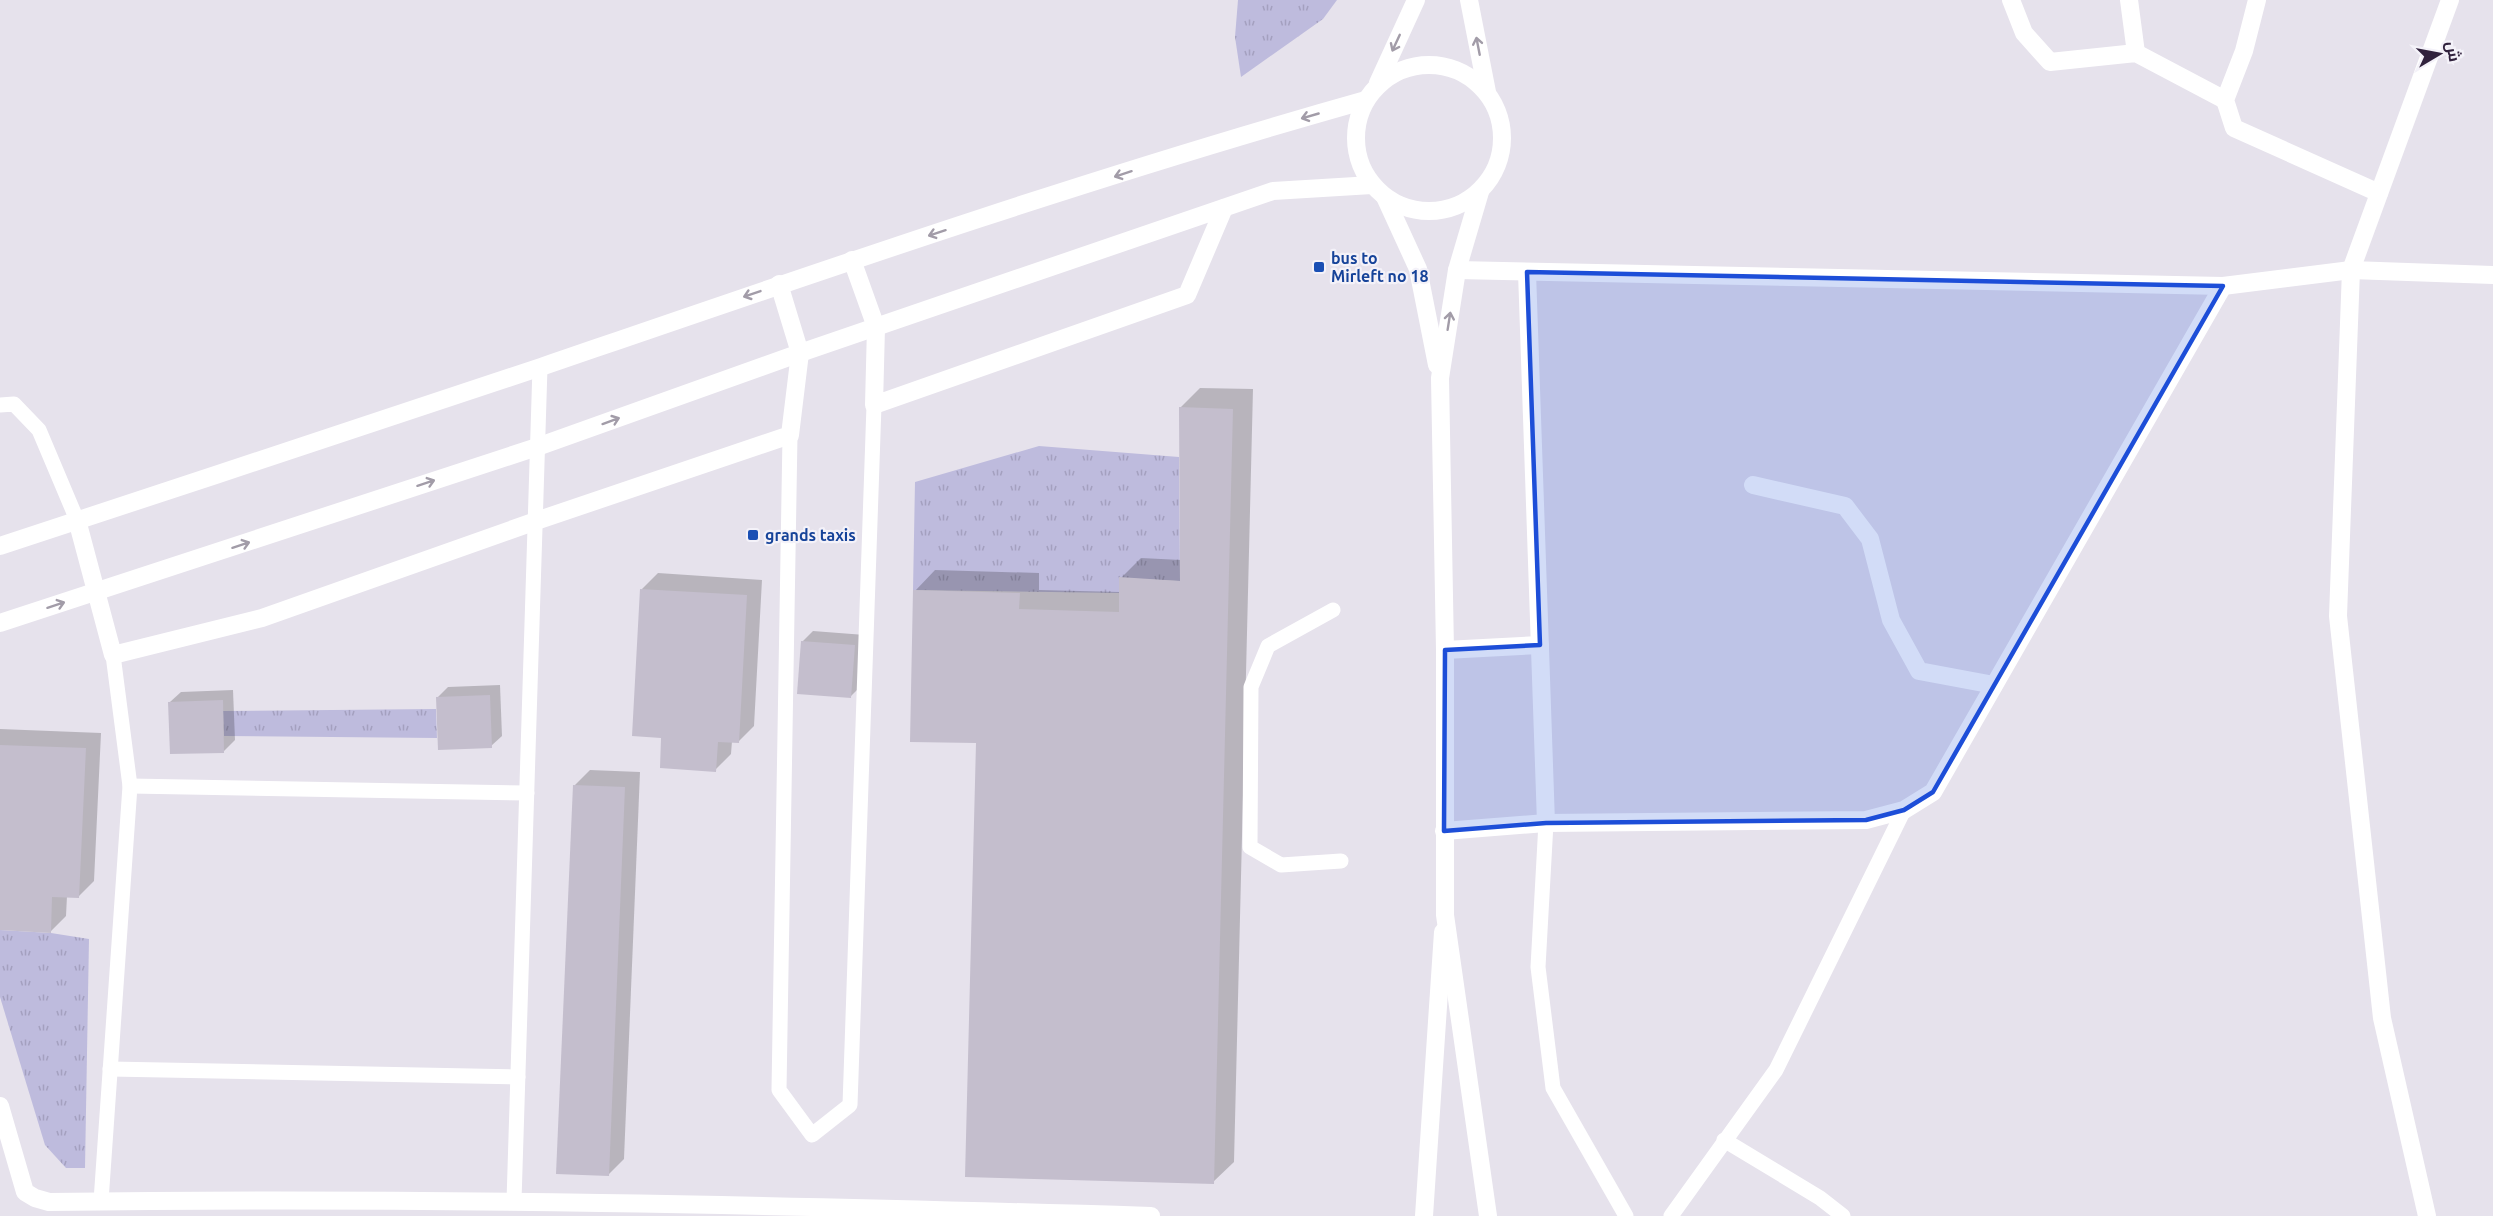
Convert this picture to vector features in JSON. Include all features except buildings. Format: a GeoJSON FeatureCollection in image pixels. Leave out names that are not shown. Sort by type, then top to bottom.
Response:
{"type":"FeatureCollection","features":[{"type":"Feature","properties":{"kind":"street"},"geometry":{"type":"LineString","coordinates":[[1416,0],[1377,85],[1366,100],[1357,121],[1356,143],[1361,166],[1378,191],[1418,269],[1440,378]]}},
{"type":"Feature","properties":{"kind":"street"},"geometry":{"type":"LineString","coordinates":[[0,623],[537,447],[800,353],[1273,191],[1378,191],[1403,207],[1423,212],[1443,211],[1463,204],[1480,192],[1493,175],[1501,154],[1503,132],[1497,111],[1487,92],[1469,0]]}},
{"type":"Feature","properties":{"kind":"street"},"geometry":{"type":"LineString","coordinates":[[2011,0],[2024,33],[2050,62],[2136,53],[2225,100]]}},
{"type":"Feature","properties":{"kind":"street"},"geometry":{"type":"LineString","coordinates":[[2130,0],[2136,53]]}},
{"type":"Feature","properties":{"kind":"street"},"geometry":{"type":"LineString","coordinates":[[2257,0],[2244,51],[2225,100],[2234,128],[2379,193]]}},
{"type":"Feature","properties":{"kind":"street"},"geometry":{"type":"LineString","coordinates":[[2427,1216],[2382,1018],[2338,616],[2351,270],[2450,0]]}},
{"type":"Feature","properties":{"kind":"street"},"geometry":{"type":"LineString","coordinates":[[1377,85],[1397,71],[1420,64],[1445,66],[1468,75],[1487,92]]}},
{"type":"Feature","properties":{"kind":"street"},"geometry":{"type":"LineString","coordinates":[[0,546],[540,367],[852,260],[1262,129],[1366,100]]}},
{"type":"Feature","properties":{"kind":"street"},"geometry":{"type":"LineString","coordinates":[[1425,1216],[1445,915],[1445,650],[1440,378],[1457,270],[1480,192]]}},
{"type":"Feature","properties":{"kind":"street"},"geometry":{"type":"LineString","coordinates":[[852,260],[876,327],[874,405],[1187,295],[1224,208]]}},
{"type":"Feature","properties":{"kind":"street"},"geometry":{"type":"LineString","coordinates":[[1457,270],[2223,286],[2351,270],[2493,275]]}},
{"type":"Feature","properties":{"kind":"street"},"geometry":{"type":"LineString","coordinates":[[1527,272],[1546,823]]}},
{"type":"Feature","properties":{"kind":"street"},"geometry":{"type":"LineString","coordinates":[[77,520],[113,655],[261,618],[790,435],[800,353],[779,284]]}},
{"type":"Feature","properties":{"kind":"street"},"geometry":{"type":"LineString","coordinates":[[1444,831],[1546,823],[1866,820],[1904,810],[1933,792],[2223,286]]}},
{"type":"Feature","properties":{"kind":"street"},"geometry":{"type":"LineString","coordinates":[[1754,485],[1845,506],[1870,539],[1891,620],[1919,671],[1994,685]]}},
{"type":"Feature","properties":{"kind":"street"},"geometry":{"type":"LineString","coordinates":[[1445,650],[1540,645]]}},
{"type":"Feature","properties":{"kind":"street"},"geometry":{"type":"LineString","coordinates":[[1445,915],[1488,1216]]}},
{"type":"Feature","properties":{"kind":"street"},"geometry":{"type":"LineString","coordinates":[[0,1106],[24,1192],[50,1202],[514,1201],[810,1206],[1151,1216]]}},
{"type":"Feature","properties":{"kind":"lane"},"geometry":{"type":"LineString","coordinates":[[514,1201],[540,367]]}},
{"type":"Feature","properties":{"kind":"lane"},"geometry":{"type":"LineString","coordinates":[[0,405],[14,404],[39,430],[77,520]]}},
{"type":"Feature","properties":{"kind":"lane"},"geometry":{"type":"LineString","coordinates":[[790,435],[779,1090],[812,1135],[850,1105],[874,405]]}},
{"type":"Feature","properties":{"kind":"lane"},"geometry":{"type":"LineString","coordinates":[[1333,610],[1268,646],[1251,687],[1250,847],[1281,865],[1341,861]]}},
{"type":"Feature","properties":{"kind":"lane"},"geometry":{"type":"LineString","coordinates":[[101,1201],[130,786],[113,655]]}},
{"type":"Feature","properties":{"kind":"lane"},"geometry":{"type":"LineString","coordinates":[[130,786],[527,793]]}},
{"type":"Feature","properties":{"kind":"lane"},"geometry":{"type":"LineString","coordinates":[[1671,1216],[1776,1070],[1904,810]]}},
{"type":"Feature","properties":{"kind":"lane"},"geometry":{"type":"LineString","coordinates":[[1546,823],[1538,966],[1553,1088],[1626,1216]]}},
{"type":"Feature","properties":{"kind":"lane"},"geometry":{"type":"LineString","coordinates":[[110,1069],[518,1077]]}},
{"type":"Feature","properties":{"kind":"lane"},"geometry":{"type":"LineString","coordinates":[[1724,1140],[1820,1198],[1842,1216]]}},
{"type":"Feature","properties":{"kind":"highlighted area"},"geometry":{"type":"Polygon","coordinates":[[[1527,272],[2223,286],[1933,792],[1904,810],[1866,820],[1546,823],[1444,831],[1445,650],[1540,645],[1527,272]]]}},
{"type":"Feature","properties":{"kind":"green space"},"geometry":{"type":"Polygon","coordinates":[[[1238,0],[1337,0],[1323,19],[1241,77],[1235,37],[1238,0]]]}},
{"type":"Feature","properties":{"kind":"green space"},"geometry":{"type":"Polygon","coordinates":[[[1039,446],[1179,457],[1180,581],[1120,578],[1119,593],[913,590],[915,482],[1039,446]]]}},
{"type":"Feature","properties":{"kind":"green space"},"geometry":{"type":"Polygon","coordinates":[[[436,709],[437,738],[224,736],[223,711],[436,709]]]}},
{"type":"Feature","properties":{"kind":"green space"},"geometry":{"type":"Polygon","coordinates":[[[0,930],[51,933],[89,939],[85,1168],[66,1168],[45,1145],[0,997],[0,930]]]}},
{"type":"Feature","properties":{"kind":"place","name":"bus to Mirleft no 18"},"geometry":{"type":"Point","coordinates":[1319,267]}},
{"type":"Feature","properties":{"kind":"place","name":"grands taxis"},"geometry":{"type":"Point","coordinates":[753,535]}}]}
